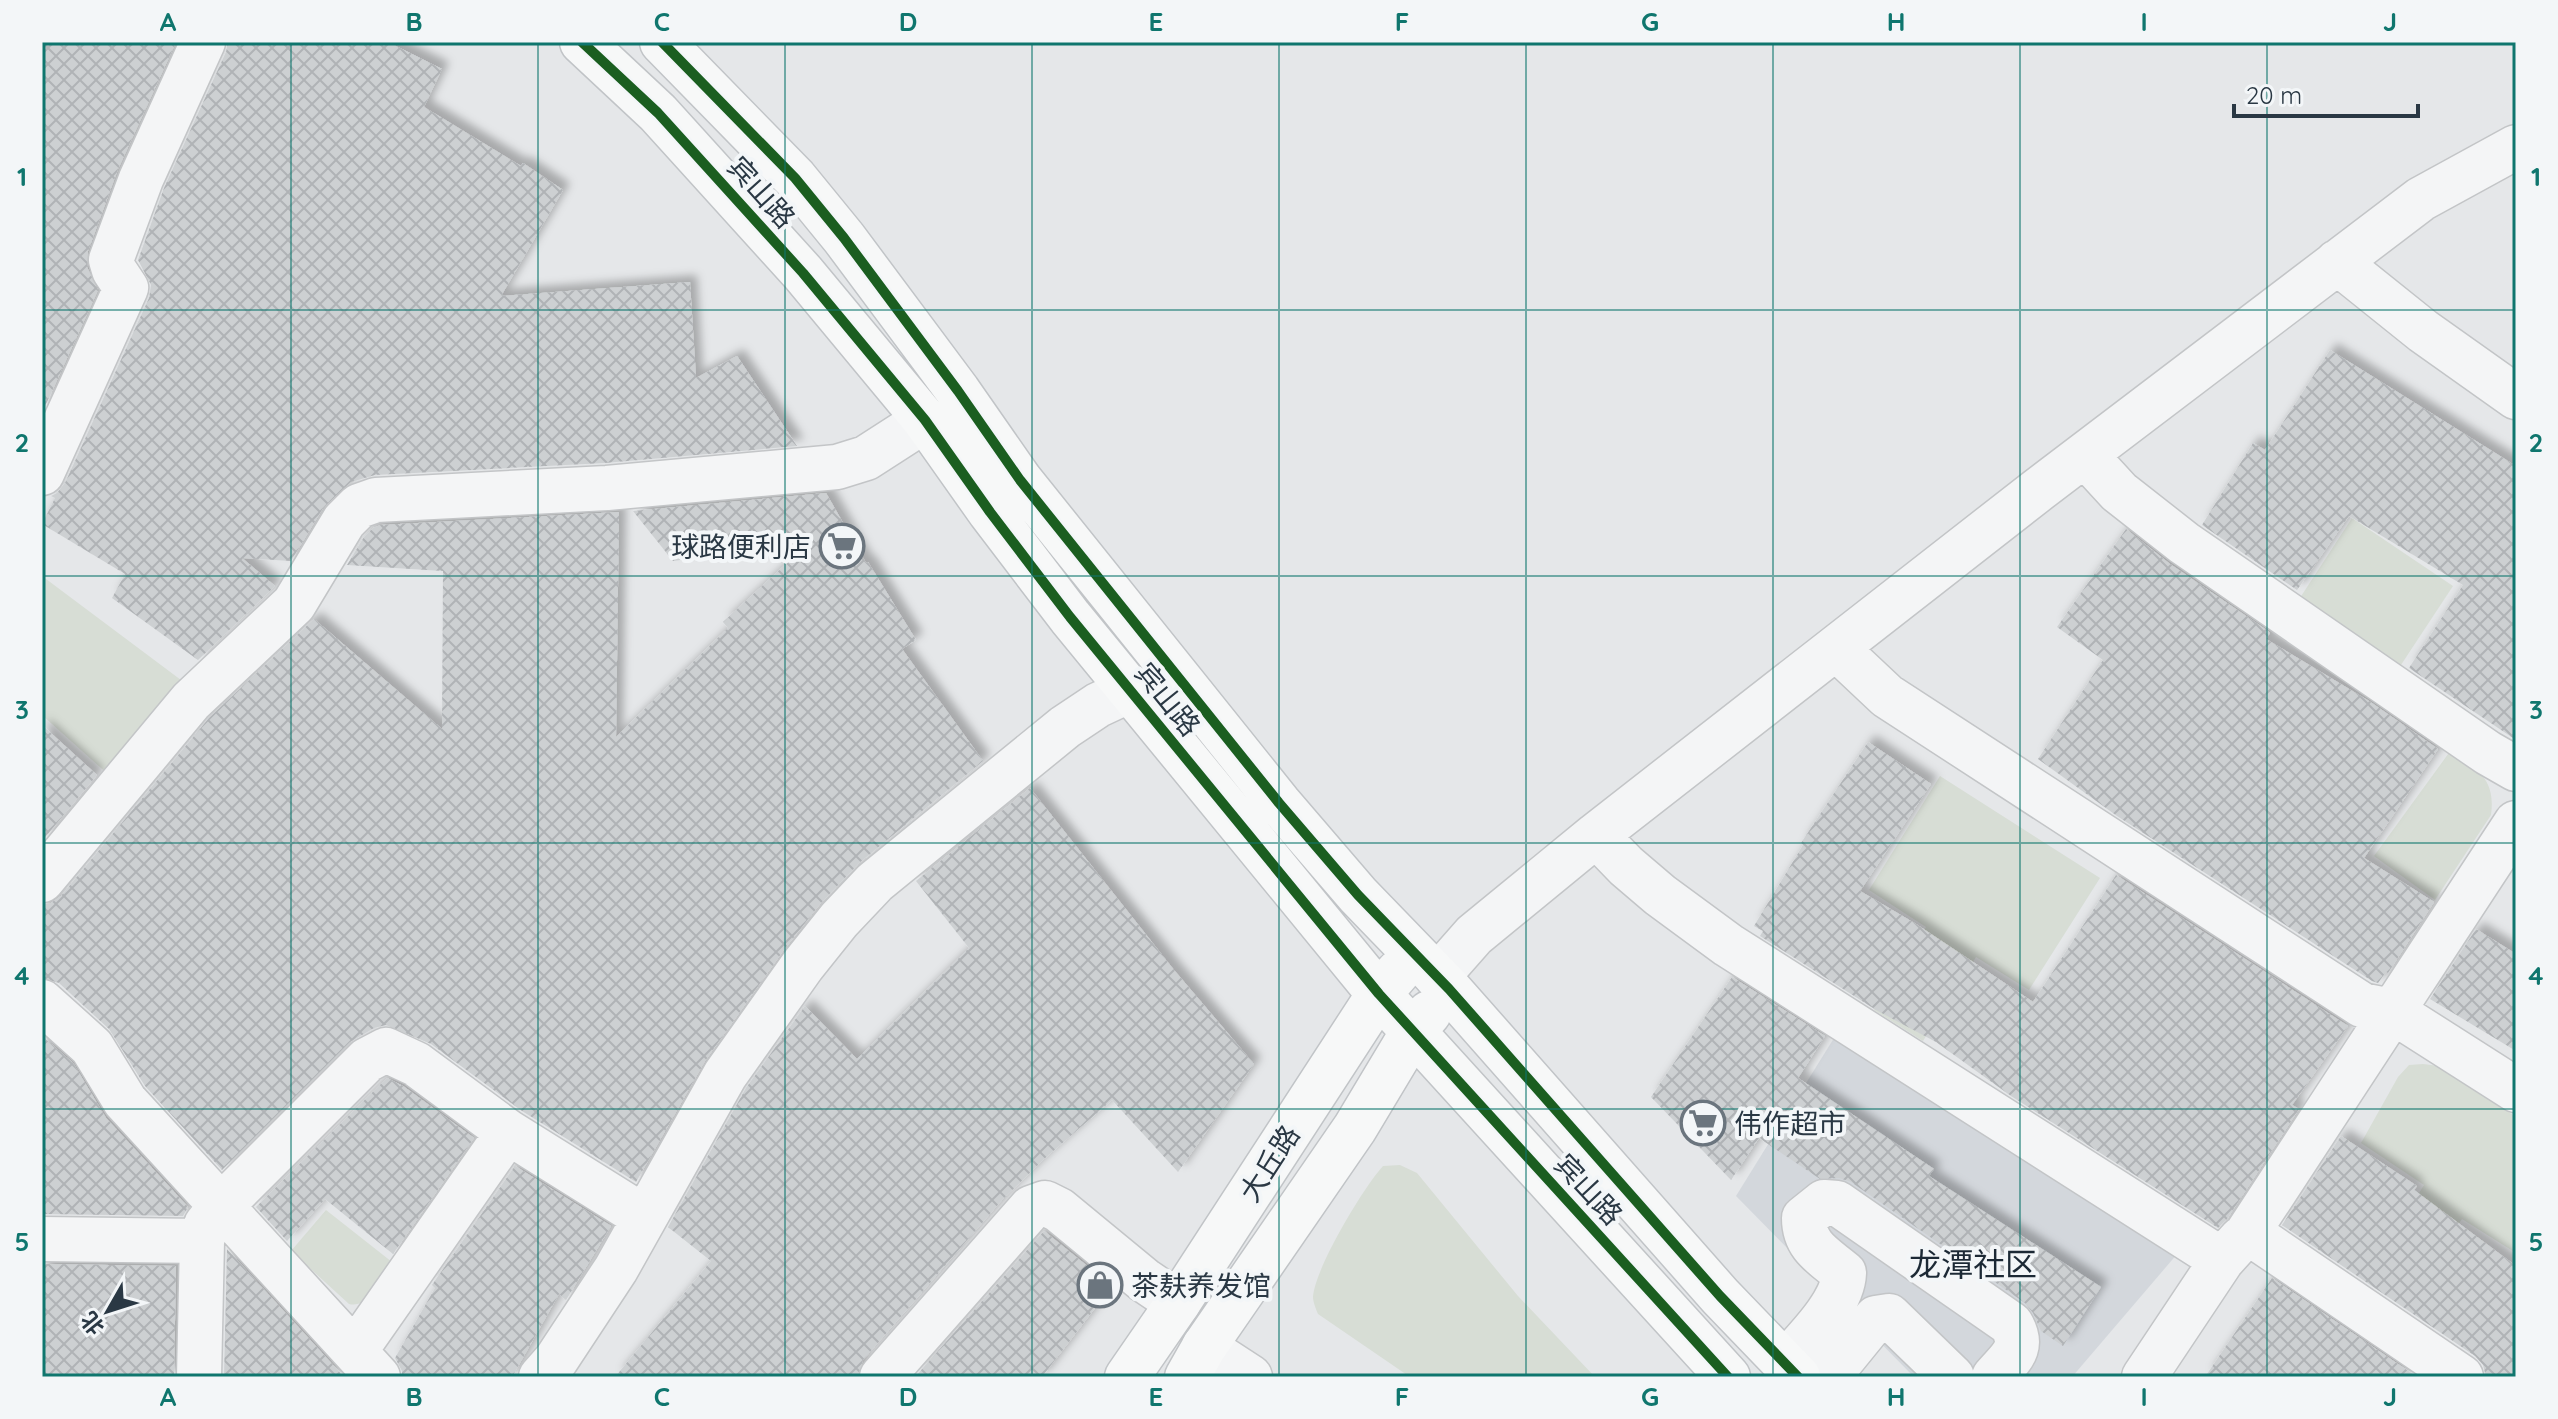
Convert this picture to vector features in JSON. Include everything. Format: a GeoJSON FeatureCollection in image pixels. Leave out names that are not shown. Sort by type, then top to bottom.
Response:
{"type":"FeatureCollection","features":[{"type":"Feature","properties":{"kind":"main road","name":"宾山路"},"geometry":{"type":"LineString","coordinates":[[582,42],[658,113],[803,273],[925,420],[990,512],[1130,690],[1379,994],[1728,1377]]}},
{"type":"Feature","properties":{"kind":"main road","name":"宾山路"},"geometry":{"type":"LineString","coordinates":[[662,42],[795,178],[958,391],[1020,480],[1161,659],[1338,872],[1434,973],[1720,1296],[1791,1370]]}},
{"type":"Feature","properties":{"kind":"main road","name":"大丘路"},"geometry":{"type":"LineString","coordinates":[[1127,1377],[1379,994],[1434,973]]}},
{"type":"Feature","properties":{"kind":"main road","name":"大丘路"},"geometry":{"type":"LineString","coordinates":[[1196,1362],[1355,1128],[1412,1033],[1434,973]]}},
{"type":"Feature","properties":{"kind":"street"},"geometry":{"type":"LineString","coordinates":[[42,473],[126,288],[111,260],[141,179],[203,42]]}},
{"type":"Feature","properties":{"kind":"street"},"geometry":{"type":"LineString","coordinates":[[1434,973],[1474,935],[1596,835],[2337,262],[2421,199],[2516,147]]}},
{"type":"Feature","properties":{"kind":"street"},"geometry":{"type":"LineString","coordinates":[[2337,262],[2423,331],[2516,397]]}},
{"type":"Feature","properties":{"kind":"street"},"geometry":{"type":"LineString","coordinates":[[42,880],[191,701],[294,604],[344,521],[359,506],[376,500],[607,488],[837,467],[866,458],[925,420]]}},
{"type":"Feature","properties":{"kind":"street"},"geometry":{"type":"LineString","coordinates":[[2085,455],[2119,492],[2184,543],[2488,753],[2516,769]]}},
{"type":"Feature","properties":{"kind":"street"},"geometry":{"type":"LineString","coordinates":[[1836,648],[1887,696],[2362,1005],[2392,1011],[2516,1090]]}},
{"type":"Feature","properties":{"kind":"street"},"geometry":{"type":"LineString","coordinates":[[541,1377],[556,1360],[616,1269],[725,1075],[839,920],[875,882],[1065,727],[1098,705],[1130,690]]}},
{"type":"Feature","properties":{"kind":"street"},"geometry":{"type":"LineString","coordinates":[[2144,1377],[2235,1246],[2516,823]]}},
{"type":"Feature","properties":{"kind":"street"},"geometry":{"type":"LineString","coordinates":[[1596,835],[1660,895],[1728,945],[2461,1377]]}},
{"type":"Feature","properties":{"kind":"street"},"geometry":{"type":"LineString","coordinates":[[42,1002],[92,1047],[125,1101],[211,1224],[366,1364],[508,1132]]}},
{"type":"Feature","properties":{"kind":"street"},"geometry":{"type":"LineString","coordinates":[[199,1377],[211,1224],[367,1060],[386,1050],[416,1064],[508,1132],[644,1217]]}},
{"type":"Feature","properties":{"kind":"street"},"geometry":{"type":"LineString","coordinates":[[1791,1370],[1843,1286],[1844,1273],[1814,1248],[1804,1233],[1804,1218],[1824,1202],[1837,1203],[2011,1324],[2018,1336],[2016,1351],[1994,1377]]}},
{"type":"Feature","properties":{"kind":"street"},"geometry":{"type":"LineString","coordinates":[[882,1377],[1031,1208],[1045,1203],[1059,1210],[1144,1280],[1178,1303]]}},
{"type":"Feature","properties":{"kind":"street"},"geometry":{"type":"LineString","coordinates":[[42,1239],[211,1224]]}},
{"type":"Feature","properties":{"kind":"street"},"geometry":{"type":"LineString","coordinates":[[1828,1377],[1876,1318],[1889,1316],[1952,1377]]}},
{"type":"Feature","properties":{"kind":"street"},"geometry":{"type":"LineString","coordinates":[[1196,1362],[1250,1377]]}},
{"type":"Feature","properties":{"kind":"shaded area"},"geometry":{"type":"Polygon","coordinates":[[[2352,518],[2453,586],[2397,671],[2296,604],[2352,518]]]}},
{"type":"Feature","properties":{"kind":"shaded area"},"geometry":{"type":"Polygon","coordinates":[[[42,576],[185,683],[111,777],[42,715],[42,576]]]}},
{"type":"Feature","properties":{"kind":"shaded area"},"geometry":{"type":"Polygon","coordinates":[[[2451,750],[2483,776],[2491,792],[2491,815],[2435,900],[2374,856],[2451,750]]]}},
{"type":"Feature","properties":{"kind":"shaded area"},"geometry":{"type":"Polygon","coordinates":[[[1940,776],[2100,878],[2029,990],[1976,957],[1923,1041],[1874,1010],[1926,927],[1869,890],[1940,776]]]}},
{"type":"Feature","properties":{"kind":"shaded area"},"geometry":{"type":"Polygon","coordinates":[[[1839,1030],[2178,1253],[2072,1377],[1914,1377],[1736,1196],[1839,1030]]]}},
{"type":"Feature","properties":{"kind":"shaded area"},"geometry":{"type":"Polygon","coordinates":[[[2409,1065],[2439,1066],[2516,1117],[2516,1253],[2462,1219],[2403,1307],[2365,1280],[2424,1185],[2361,1143],[2398,1077],[2409,1065]]]}},
{"type":"Feature","properties":{"kind":"shaded area"},"geometry":{"type":"Polygon","coordinates":[[[1400,1165],[1417,1173],[1518,1296],[1595,1377],[1410,1377],[1318,1314],[1313,1299],[1316,1284],[1341,1229],[1383,1166],[1400,1165]]]}},
{"type":"Feature","properties":{"kind":"shaded area"},"geometry":{"type":"Polygon","coordinates":[[[326,1210],[392,1262],[363,1302],[349,1304],[291,1251],[326,1210]]]}},
{"type":"Feature","properties":{"kind":"building"},"geometry":{"type":"Polygon","coordinates":[[[42,42],[176,42],[118,169],[88,251],[87,267],[98,290],[42,413],[42,42]]]}},
{"type":"Feature","properties":{"kind":"building"},"geometry":{"type":"Polygon","coordinates":[[[228,42],[388,42],[442,69],[424,107],[521,166],[523,163],[563,190],[501,296],[690,282],[696,378],[737,356],[797,446],[605,463],[375,475],[351,482],[323,508],[291,561],[242,558],[275,586],[198,660],[112,598],[125,574],[42,524],[55,498],[51,496],[65,483],[149,298],[151,285],[138,260],[164,188],[228,42]]]}},
{"type":"Feature","properties":{"kind":"building"},"geometry":{"type":"Polygon","coordinates":[[[2330,350],[2516,466],[2516,740],[2409,668],[2463,585],[2349,516],[2297,590],[2202,525],[2253,443],[2265,450],[2330,350]]]}},
{"type":"Feature","properties":{"kind":"building"},"geometry":{"type":"Polygon","coordinates":[[[826,493],[866,563],[916,640],[902,649],[983,761],[859,863],[820,904],[705,1061],[636,1182],[522,1111],[431,1044],[386,1025],[374,1028],[350,1042],[222,1170],[145,1086],[109,1029],[59,983],[42,978],[42,904],[51,903],[61,896],[209,718],[314,619],[442,729],[443,571],[347,565],[373,528],[381,525],[619,512],[616,737],[728,628],[723,622],[810,542],[673,561],[633,511],[826,493]]]}},
{"type":"Feature","properties":{"kind":"building"},"geometry":{"type":"Polygon","coordinates":[[[2126,529],[2170,564],[2268,631],[2270,633],[2266,639],[2369,701],[2438,749],[2364,858],[2434,902],[2388,973],[2378,983],[2117,816],[2038,759],[2103,660],[2057,627],[2126,529]]]}},
{"type":"Feature","properties":{"kind":"building"},"geometry":{"type":"Polygon","coordinates":[[[42,725],[97,775],[42,841],[42,725]]]}},
{"type":"Feature","properties":{"kind":"building"},"geometry":{"type":"Polygon","coordinates":[[[1868,742],[1931,784],[1860,891],[1916,924],[2033,1002],[2116,875],[2348,1026],[2292,1105],[2299,1109],[2218,1228],[2011,1096],[1936,1042],[1876,1010],[1760,936],[1763,931],[1754,926],[1803,845],[1801,843],[1868,742]]]}},
{"type":"Feature","properties":{"kind":"building"},"geometry":{"type":"Polygon","coordinates":[[[1030,788],[1174,970],[1254,1064],[1178,1172],[1112,1100],[1002,1200],[863,1360],[858,1377],[615,1377],[711,1261],[668,1227],[746,1088],[805,1006],[857,1059],[969,948],[916,881],[1030,788]]]}},
{"type":"Feature","properties":{"kind":"building"},"geometry":{"type":"Polygon","coordinates":[[[2476,929],[2516,954],[2516,1051],[2430,999],[2476,929]]]}},
{"type":"Feature","properties":{"kind":"building"},"geometry":{"type":"Polygon","coordinates":[[[1732,977],[1825,1036],[1798,1078],[1934,1169],[1929,1176],[2101,1287],[2063,1346],[2041,1331],[2025,1303],[1851,1182],[1839,1178],[1820,1179],[1759,1138],[1731,1180],[1651,1097],[1732,977]]]}},
{"type":"Feature","properties":{"kind":"building"},"geometry":{"type":"Polygon","coordinates":[[[42,1036],[73,1063],[106,1118],[188,1207],[183,1216],[42,1214],[42,1036]]]}},
{"type":"Feature","properties":{"kind":"building"},"geometry":{"type":"Polygon","coordinates":[[[387,1078],[403,1086],[474,1138],[393,1254],[325,1199],[287,1241],[256,1207],[387,1078]]]}},
{"type":"Feature","properties":{"kind":"building"},"geometry":{"type":"Polygon","coordinates":[[[2341,1136],[2417,1186],[2414,1190],[2516,1266],[2516,1377],[2486,1377],[2483,1365],[2475,1356],[2282,1225],[2341,1136]]]}},
{"type":"Feature","properties":{"kind":"building"},"geometry":{"type":"Polygon","coordinates":[[[515,1166],[611,1226],[566,1300],[559,1294],[512,1377],[402,1377],[395,1358],[435,1288],[432,1285],[515,1166]]]}},
{"type":"Feature","properties":{"kind":"building"},"geometry":{"type":"Polygon","coordinates":[[[1044,1231],[1112,1286],[1042,1377],[915,1377],[1044,1231]]]}},
{"type":"Feature","properties":{"kind":"building"},"geometry":{"type":"Polygon","coordinates":[[[227,1249],[344,1377],[224,1377],[227,1249]]]}},
{"type":"Feature","properties":{"kind":"building"},"geometry":{"type":"Polygon","coordinates":[[[42,1264],[176,1266],[174,1377],[42,1377],[42,1264]]]}},
{"type":"Feature","properties":{"kind":"building"},"geometry":{"type":"Polygon","coordinates":[[[2272,1278],[2417,1377],[2205,1377],[2272,1278]]]}},
{"type":"Feature","properties":{"kind":"cycle path"},"geometry":{"type":"LineString","coordinates":[[582,42],[658,113],[803,273],[925,420],[1070,617],[1379,994],[1728,1377]]}},
{"type":"Feature","properties":{"kind":"cycle path"},"geometry":{"type":"LineString","coordinates":[[662,42],[795,178],[844,238],[1020,480],[1279,803],[1358,895],[1449,989],[1720,1296],[1798,1377]]}},
{"type":"Feature","properties":{"kind":"place","name":"球路便利店"},"geometry":{"type":"Point","coordinates":[842,546]}},
{"type":"Feature","properties":{"kind":"place","name":"伟作超市"},"geometry":{"type":"Point","coordinates":[1703,1123]}},
{"type":"Feature","properties":{"kind":"place","name":"茶麸养发馆"},"geometry":{"type":"Point","coordinates":[1100,1285]}},
{"type":"Feature","properties":{"kind":"district","name":"龙潭社区"},"geometry":{"type":"Point","coordinates":[1973,1264]}}]}
